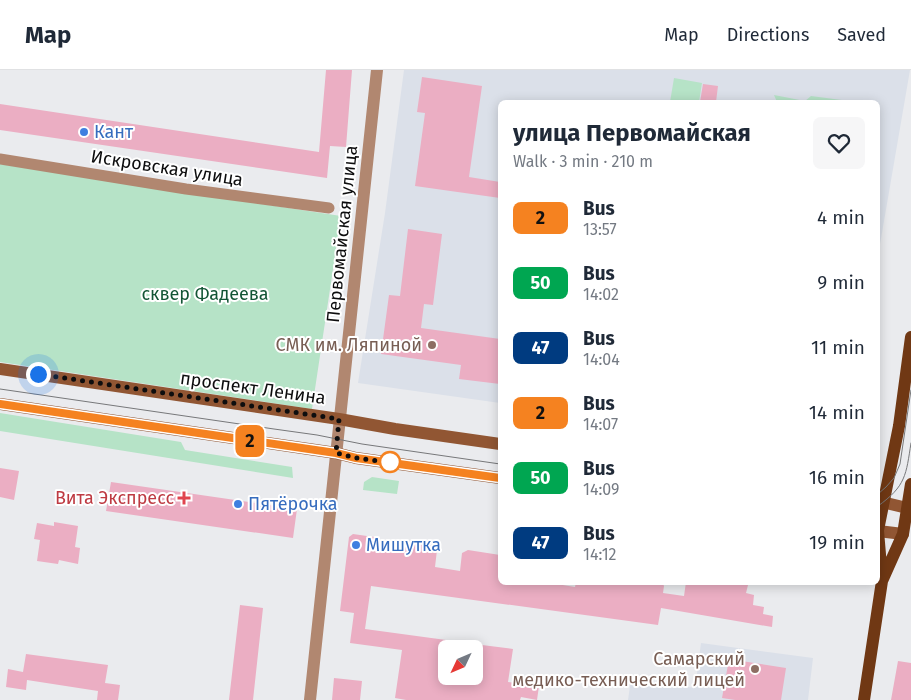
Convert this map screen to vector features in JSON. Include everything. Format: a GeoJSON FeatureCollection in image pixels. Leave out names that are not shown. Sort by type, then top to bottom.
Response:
{"type":"FeatureCollection","features":[{"type":"Feature","properties":{"kind":"main road"},"geometry":{"type":"LineString","coordinates":[[909,508],[880,501],[899,426],[911,337]]}},
{"type":"Feature","properties":{"kind":"main road","name":"проспект Ленина"},"geometry":{"type":"LineString","coordinates":[[0,369],[498,444]]}},
{"type":"Feature","properties":{"kind":"main road"},"geometry":{"type":"LineString","coordinates":[[0,404],[498,478]]}},
{"type":"Feature","properties":{"kind":"main road"},"geometry":{"type":"LineString","coordinates":[[882,581],[907,534],[911,484]]}},
{"type":"Feature","properties":{"kind":"main road"},"geometry":{"type":"LineString","coordinates":[[880,531],[907,534]]}},
{"type":"Feature","properties":{"kind":"main road"},"geometry":{"type":"LineString","coordinates":[[864,700],[882,581],[880,556]]}},
{"type":"Feature","properties":{"kind":"street","name":"Первомайская улица"},"geometry":{"type":"LineString","coordinates":[[310,700],[377,70]]}},
{"type":"Feature","properties":{"kind":"street","name":"Искровская улица"},"geometry":{"type":"LineString","coordinates":[[0,160],[186,189],[329,208]]}},
{"type":"Feature","properties":{"kind":"shaded area"},"geometry":{"type":"Polygon","coordinates":[[[404,70],[910,70],[880,244],[880,100],[498,100],[498,403],[358,383],[385,213],[404,70]]]}},
{"type":"Feature","properties":{"kind":"shaded area","name":"Самарский медико-технический лицей"},"geometry":{"type":"Polygon","coordinates":[[[701,643],[813,658],[808,700],[628,700],[631,679],[695,688],[701,643]]]}},
{"type":"Feature","properties":{"kind":"green space"},"geometry":{"type":"Polygon","coordinates":[[[674,78],[702,83],[699,100],[670,100],[674,78]]]}},
{"type":"Feature","properties":{"kind":"green space"},"geometry":{"type":"Polygon","coordinates":[[[774,95],[800,100],[776,100],[774,95]]]}},
{"type":"Feature","properties":{"kind":"green space"},"geometry":{"type":"Polygon","coordinates":[[[811,96],[842,100],[806,100],[811,96]]]}},
{"type":"Feature","properties":{"kind":"green space","name":"сквер Фадеева"},"geometry":{"type":"Polygon","coordinates":[[[0,164],[341,216],[312,409],[0,362],[0,164]]]}},
{"type":"Feature","properties":{"kind":"green space"},"geometry":{"type":"Polygon","coordinates":[[[0,413],[181,442],[185,450],[292,467],[293,478],[0,431],[0,413]]]}},
{"type":"Feature","properties":{"kind":"green space"},"geometry":{"type":"Polygon","coordinates":[[[372,477],[399,481],[397,494],[363,490],[364,482],[372,477]]]}},
{"type":"Feature","properties":{"kind":"building"},"geometry":{"type":"Polygon","coordinates":[[[326,70],[352,70],[346,147],[330,146],[327,178],[0,130],[0,104],[319,152],[326,70]]]}},
{"type":"Feature","properties":{"kind":"building"},"geometry":{"type":"Polygon","coordinates":[[[422,77],[482,86],[469,177],[498,182],[498,198],[415,186],[425,113],[417,112],[422,77]]]}},
{"type":"Feature","properties":{"kind":"building"},"geometry":{"type":"Polygon","coordinates":[[[703,84],[718,86],[716,100],[700,100],[703,84]]]}},
{"type":"Feature","properties":{"kind":"building"},"geometry":{"type":"Polygon","coordinates":[[[408,229],[442,234],[433,305],[424,304],[421,328],[498,339],[498,384],[459,379],[461,365],[381,354],[389,295],[400,296],[408,229]]]}},
{"type":"Feature","properties":{"kind":"building"},"geometry":{"type":"Polygon","coordinates":[[[0,468],[19,471],[14,500],[0,497],[0,468]]]}},
{"type":"Feature","properties":{"kind":"building"},"geometry":{"type":"Polygon","coordinates":[[[111,482],[297,509],[293,538],[106,511],[111,482]]]}},
{"type":"Feature","properties":{"kind":"building"},"geometry":{"type":"Polygon","coordinates":[[[54,522],[78,526],[75,547],[80,548],[78,564],[59,560],[58,564],[37,561],[40,540],[34,539],[37,523],[54,526],[54,522]]]}},
{"type":"Feature","properties":{"kind":"building"},"geometry":{"type":"Polygon","coordinates":[[[353,534],[374,537],[379,543],[404,548],[410,543],[432,546],[437,550],[435,567],[460,571],[462,553],[468,550],[498,555],[498,585],[563,585],[575,587],[575,585],[664,585],[663,593],[684,596],[686,585],[748,585],[746,593],[754,595],[753,605],[764,607],[763,614],[773,616],[772,627],[661,608],[658,625],[371,586],[365,629],[446,640],[438,640],[438,685],[483,685],[483,645],[513,649],[508,682],[539,686],[537,700],[521,697],[520,700],[406,700],[395,698],[402,650],[350,643],[354,613],[340,611],[349,537],[353,534]]]}},
{"type":"Feature","properties":{"kind":"building"},"geometry":{"type":"Polygon","coordinates":[[[240,605],[263,608],[253,700],[229,700],[240,605]]]}},
{"type":"Feature","properties":{"kind":"building"},"geometry":{"type":"Polygon","coordinates":[[[26,654],[108,665],[105,683],[120,685],[118,700],[97,700],[98,691],[27,680],[26,690],[6,687],[8,669],[23,672],[26,654]]]}},
{"type":"Feature","properties":{"kind":"building"},"geometry":{"type":"Polygon","coordinates":[[[729,659],[786,668],[781,700],[735,700],[722,698],[729,659]]]}},
{"type":"Feature","properties":{"kind":"building"},"geometry":{"type":"Polygon","coordinates":[[[898,661],[911,663],[911,700],[891,700],[898,661]]]}},
{"type":"Feature","properties":{"kind":"building"},"geometry":{"type":"Polygon","coordinates":[[[334,678],[362,681],[360,700],[332,700],[334,678]]]}},
{"type":"Feature","properties":{"kind":"tram line"},"geometry":{"type":"LineString","coordinates":[[0,389],[317,435],[362,444],[498,464]]}},
{"type":"Feature","properties":{"kind":"tram line"},"geometry":{"type":"LineString","coordinates":[[880,492],[894,478],[900,464],[911,390]]}},
{"type":"Feature","properties":{"kind":"tram line"},"geometry":{"type":"LineString","coordinates":[[880,504],[894,492],[903,479],[908,464],[911,443]]}},
{"type":"Feature","properties":{"kind":"bus line","name":"2"},"geometry":{"type":"LineString","coordinates":[[0,404],[498,478]]}},
{"type":"Feature","properties":{"kind":"place","name":"Кант"},"geometry":{"type":"Point","coordinates":[84,132]}},
{"type":"Feature","properties":{"kind":"place","name":"СМК им. Ляпиной"},"geometry":{"type":"Point","coordinates":[432,345]}},
{"type":"Feature","properties":{"kind":"place","name":"Вита Экспресс"},"geometry":{"type":"Point","coordinates":[184,498]}},
{"type":"Feature","properties":{"kind":"place","name":"Пятёрочка"},"geometry":{"type":"Point","coordinates":[238,504]}},
{"type":"Feature","properties":{"kind":"place","name":"Мишутка"},"geometry":{"type":"Point","coordinates":[356,545]}},
{"type":"Feature","properties":{"kind":"place","name":"Самарский медико-технический лицей"},"geometry":{"type":"Point","coordinates":[755,669]}},
{"type":"Feature","properties":{"kind":"route"},"geometry":{"type":"LineString","coordinates":[[38,374],[339,419],[336,453],[392,463],[390,462]]}}]}
